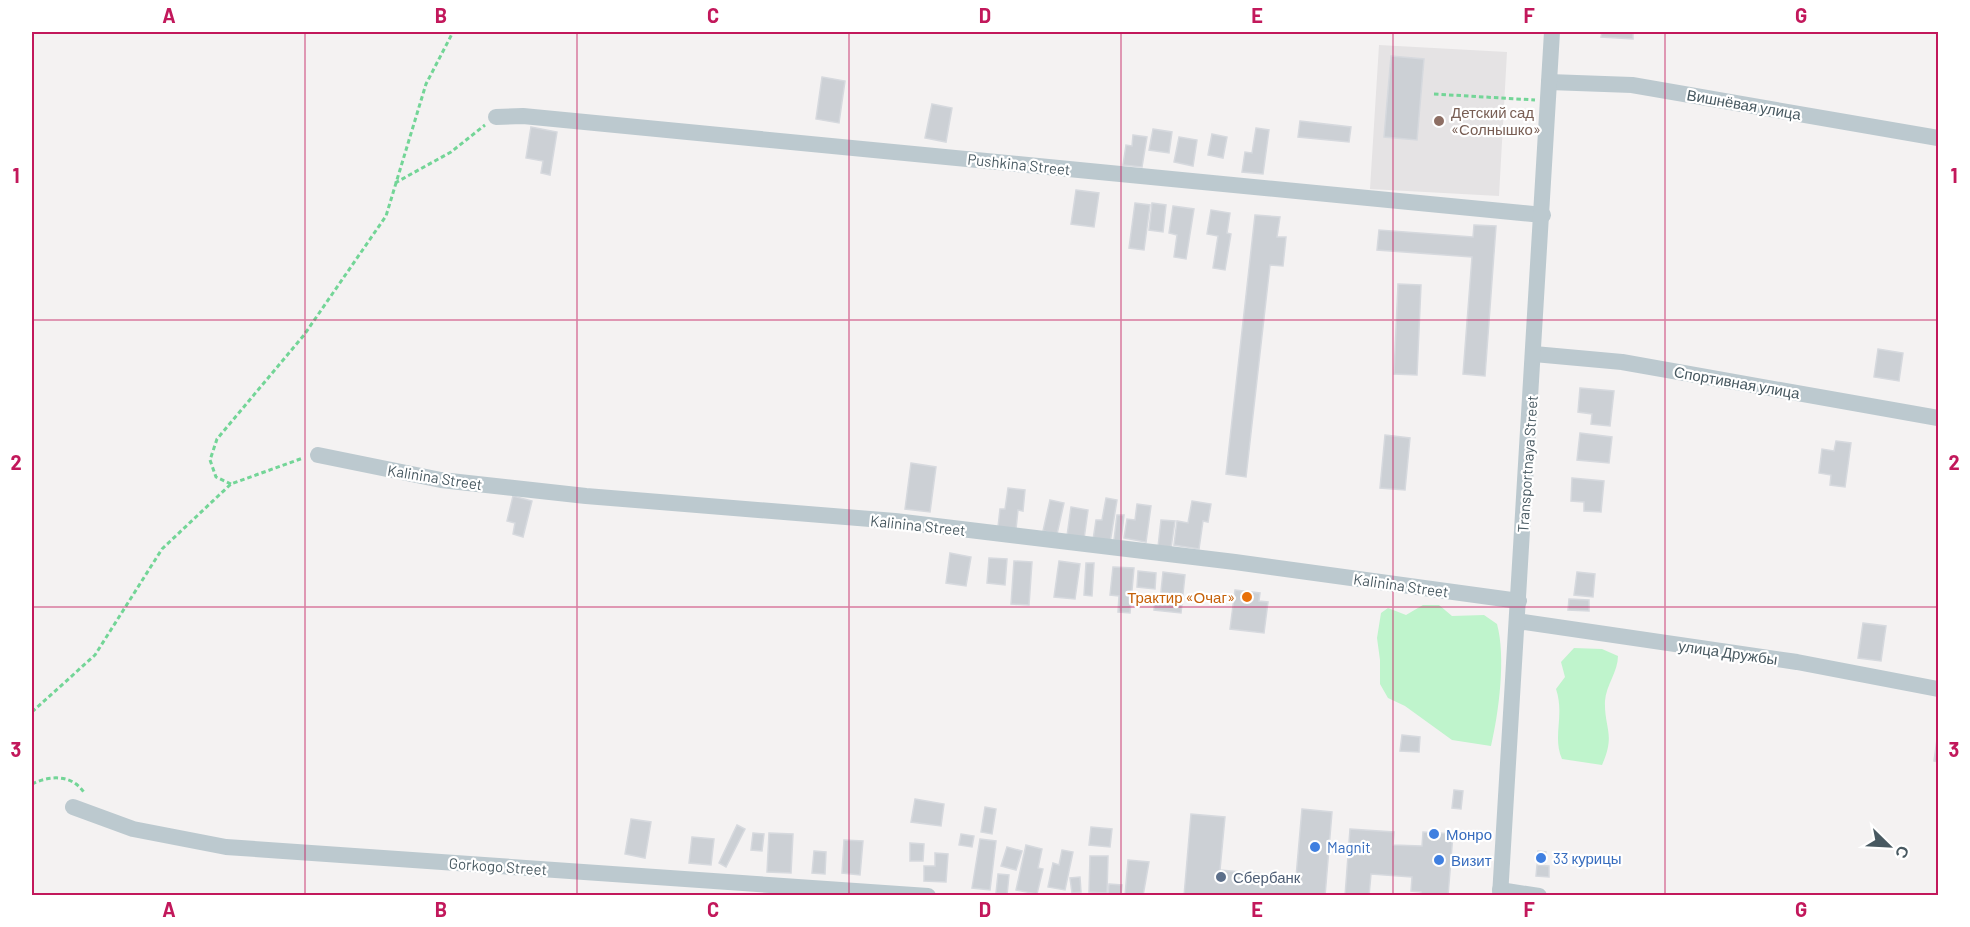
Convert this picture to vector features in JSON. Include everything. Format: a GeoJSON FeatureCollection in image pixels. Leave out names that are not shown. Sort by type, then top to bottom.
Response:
{"type":"FeatureCollection","features":[{"type":"Feature","properties":{"kind":"street","name":"Transportnaya Street"},"geometry":{"type":"LineString","coordinates":[[1500,893],[1543,215],[1552,32]]}},
{"type":"Feature","properties":{"kind":"street","name":"Вишнёвая улица"},"geometry":{"type":"LineString","coordinates":[[1549,82],[1632,85],[1938,138]]}},
{"type":"Feature","properties":{"kind":"street","name":"Pushkina Street"},"geometry":{"type":"LineString","coordinates":[[495,117],[535,117],[1543,215]]}},
{"type":"Feature","properties":{"kind":"street","name":"Спортивная улица"},"geometry":{"type":"LineString","coordinates":[[1534,354],[1622,362],[1938,418]]}},
{"type":"Feature","properties":{"kind":"street","name":"Kalinina Street"},"geometry":{"type":"LineString","coordinates":[[318,455],[441,480],[586,496],[895,522],[1224,561],[1518,601]]}},
{"type":"Feature","properties":{"kind":"street","name":"улица Дружбы"},"geometry":{"type":"LineString","coordinates":[[1517,621],[1797,662],[1938,689]]}},
{"type":"Feature","properties":{"kind":"street","name":"Gorkogo Street"},"geometry":{"type":"LineString","coordinates":[[73,807],[133,830],[225,847],[928,896]]}},
{"type":"Feature","properties":{"kind":"street"},"geometry":{"type":"LineString","coordinates":[[1500,893],[1539,896]]}},
{"type":"Feature","properties":{"kind":"path"},"geometry":{"type":"LineString","coordinates":[[231,484],[216,477],[210,459],[217,439],[304,335],[349,273],[386,216],[394,183],[426,84],[453,32]]}},
{"type":"Feature","properties":{"kind":"path"},"geometry":{"type":"LineString","coordinates":[[1434,94],[1548,100]]}},
{"type":"Feature","properties":{"kind":"path"},"geometry":{"type":"LineString","coordinates":[[394,183],[450,152],[495,117]]}},
{"type":"Feature","properties":{"kind":"path"},"geometry":{"type":"LineString","coordinates":[[32,712],[95,655],[162,549],[231,484],[298,459],[318,455]]}},
{"type":"Feature","properties":{"kind":"path"},"geometry":{"type":"LineString","coordinates":[[32,784],[51,777],[67,779],[81,788],[98,816]]}},
{"type":"Feature","properties":{"kind":"shaded area","name":"Детский сад «Солнышко»"},"geometry":{"type":"Polygon","coordinates":[[[1379,45],[1507,52],[1499,196],[1370,189],[1379,45]]]}},
{"type":"Feature","properties":{"kind":"green space"},"geometry":{"type":"Polygon","coordinates":[[[1423,605],[1439,605],[1452,616],[1484,615],[1497,624],[1500,637],[1501,668],[1497,717],[1491,746],[1452,740],[1405,706],[1388,698],[1380,684],[1377,638],[1381,613],[1388,608],[1406,615],[1423,605]]]}},
{"type":"Feature","properties":{"kind":"green space"},"geometry":{"type":"Polygon","coordinates":[[[1574,648],[1602,649],[1618,656],[1605,701],[1609,738],[1602,765],[1562,759],[1559,750],[1559,708],[1556,689],[1565,677],[1561,662],[1574,648]]]}},
{"type":"Feature","properties":{"kind":"building"},"geometry":{"type":"Polygon","coordinates":[[[1602,32],[1633,32],[1633,39],[1601,37],[1602,32]]]}},
{"type":"Feature","properties":{"kind":"building"},"geometry":{"type":"Polygon","coordinates":[[[1391,56],[1424,59],[1417,140],[1384,137],[1391,56]]]}},
{"type":"Feature","properties":{"kind":"building"},"geometry":{"type":"Polygon","coordinates":[[[822,77],[845,81],[839,123],[816,119],[822,77]]]}},
{"type":"Feature","properties":{"kind":"building"},"geometry":{"type":"Polygon","coordinates":[[[932,104],[952,108],[946,142],[925,138],[932,104]]]}},
{"type":"Feature","properties":{"kind":"building"},"geometry":{"type":"Polygon","coordinates":[[[1300,121],[1351,127],[1349,142],[1298,137],[1300,121]]]}},
{"type":"Feature","properties":{"kind":"building"},"geometry":{"type":"Polygon","coordinates":[[[531,127],[557,132],[550,175],[541,173],[543,161],[526,158],[531,127]]]}},
{"type":"Feature","properties":{"kind":"building"},"geometry":{"type":"Polygon","coordinates":[[[1256,128],[1269,130],[1263,174],[1242,172],[1245,152],[1252,153],[1256,128]]]}},
{"type":"Feature","properties":{"kind":"building"},"geometry":{"type":"Polygon","coordinates":[[[1153,129],[1172,132],[1169,153],[1149,150],[1153,129]]]}},
{"type":"Feature","properties":{"kind":"building"},"geometry":{"type":"Polygon","coordinates":[[[1212,134],[1227,137],[1223,158],[1208,155],[1212,134]]]}},
{"type":"Feature","properties":{"kind":"building"},"geometry":{"type":"Polygon","coordinates":[[[1133,135],[1147,137],[1142,167],[1123,165],[1126,145],[1132,146],[1133,135]]]}},
{"type":"Feature","properties":{"kind":"building"},"geometry":{"type":"Polygon","coordinates":[[[1179,137],[1197,140],[1193,166],[1174,162],[1179,137]]]}},
{"type":"Feature","properties":{"kind":"building"},"geometry":{"type":"Polygon","coordinates":[[[1076,190],[1099,193],[1094,227],[1071,224],[1076,190]]]}},
{"type":"Feature","properties":{"kind":"building"},"geometry":{"type":"Polygon","coordinates":[[[1135,203],[1150,205],[1144,250],[1129,248],[1135,203]]]}},
{"type":"Feature","properties":{"kind":"building"},"geometry":{"type":"Polygon","coordinates":[[[1152,203],[1166,205],[1163,232],[1149,230],[1152,203]]]}},
{"type":"Feature","properties":{"kind":"building"},"geometry":{"type":"Polygon","coordinates":[[[1173,206],[1194,209],[1186,259],[1174,257],[1177,235],[1169,233],[1173,206]]]}},
{"type":"Feature","properties":{"kind":"building"},"geometry":{"type":"Polygon","coordinates":[[[1211,210],[1230,213],[1227,233],[1231,234],[1225,270],[1213,268],[1218,236],[1207,234],[1211,210]]]}},
{"type":"Feature","properties":{"kind":"building"},"geometry":{"type":"Polygon","coordinates":[[[1255,215],[1280,217],[1277,237],[1286,237],[1283,266],[1270,265],[1246,477],[1226,474],[1255,215]]]}},
{"type":"Feature","properties":{"kind":"building"},"geometry":{"type":"Polygon","coordinates":[[[1474,225],[1496,226],[1485,376],[1463,374],[1472,257],[1377,250],[1379,230],[1473,237],[1474,225]]]}},
{"type":"Feature","properties":{"kind":"building"},"geometry":{"type":"Polygon","coordinates":[[[1398,284],[1421,285],[1417,375],[1394,374],[1398,284]]]}},
{"type":"Feature","properties":{"kind":"building"},"geometry":{"type":"Polygon","coordinates":[[[1878,349],[1903,353],[1899,381],[1874,377],[1878,349]]]}},
{"type":"Feature","properties":{"kind":"building"},"geometry":{"type":"Polygon","coordinates":[[[1580,388],[1614,391],[1610,426],[1591,424],[1592,414],[1578,412],[1580,388]]]}},
{"type":"Feature","properties":{"kind":"building"},"geometry":{"type":"Polygon","coordinates":[[[1580,433],[1612,437],[1609,463],[1577,460],[1580,433]]]}},
{"type":"Feature","properties":{"kind":"building"},"geometry":{"type":"Polygon","coordinates":[[[1385,435],[1410,438],[1405,490],[1380,488],[1385,435]]]}},
{"type":"Feature","properties":{"kind":"building"},"geometry":{"type":"Polygon","coordinates":[[[1836,441],[1851,443],[1845,487],[1830,485],[1831,475],[1819,473],[1822,449],[1834,451],[1836,441]]]}},
{"type":"Feature","properties":{"kind":"building"},"geometry":{"type":"Polygon","coordinates":[[[911,463],[936,467],[930,512],[905,509],[911,463]]]}},
{"type":"Feature","properties":{"kind":"building"},"geometry":{"type":"Polygon","coordinates":[[[1572,478],[1604,481],[1601,512],[1584,511],[1584,502],[1571,501],[1572,478]]]}},
{"type":"Feature","properties":{"kind":"building"},"geometry":{"type":"Polygon","coordinates":[[[1008,488],[1025,490],[1023,511],[1018,510],[1016,529],[998,527],[1000,509],[1005,509],[1008,488]]]}},
{"type":"Feature","properties":{"kind":"building"},"geometry":{"type":"Polygon","coordinates":[[[513,496],[532,501],[523,537],[513,534],[515,523],[507,521],[513,496]]]}},
{"type":"Feature","properties":{"kind":"building"},"geometry":{"type":"Polygon","coordinates":[[[1106,498],[1117,500],[1110,543],[1093,540],[1096,520],[1102,520],[1106,498]]]}},
{"type":"Feature","properties":{"kind":"building"},"geometry":{"type":"Polygon","coordinates":[[[1050,500],[1064,503],[1057,534],[1043,531],[1050,500]]]}},
{"type":"Feature","properties":{"kind":"building"},"geometry":{"type":"Polygon","coordinates":[[[1192,501],[1211,504],[1208,522],[1203,521],[1199,549],[1174,545],[1177,521],[1188,523],[1192,501]]]}},
{"type":"Feature","properties":{"kind":"building"},"geometry":{"type":"Polygon","coordinates":[[[1137,504],[1151,506],[1146,542],[1124,538],[1127,519],[1135,520],[1137,504]]]}},
{"type":"Feature","properties":{"kind":"building"},"geometry":{"type":"Polygon","coordinates":[[[1071,507],[1088,510],[1084,539],[1067,536],[1071,507]]]}},
{"type":"Feature","properties":{"kind":"building"},"geometry":{"type":"Polygon","coordinates":[[[1117,515],[1124,515],[1121,541],[1114,540],[1117,515]]]}},
{"type":"Feature","properties":{"kind":"building"},"geometry":{"type":"Polygon","coordinates":[[[1161,520],[1175,521],[1171,548],[1158,547],[1161,520]]]}},
{"type":"Feature","properties":{"kind":"building"},"geometry":{"type":"Polygon","coordinates":[[[950,553],[971,557],[966,586],[946,583],[950,553]]]}},
{"type":"Feature","properties":{"kind":"building"},"geometry":{"type":"Polygon","coordinates":[[[989,558],[1007,559],[1005,585],[987,583],[989,558]]]}},
{"type":"Feature","properties":{"kind":"building"},"geometry":{"type":"Polygon","coordinates":[[[1014,561],[1032,562],[1029,605],[1011,604],[1014,561]]]}},
{"type":"Feature","properties":{"kind":"building"},"geometry":{"type":"Polygon","coordinates":[[[1059,561],[1080,564],[1075,599],[1054,597],[1059,561]]]}},
{"type":"Feature","properties":{"kind":"building"},"geometry":{"type":"Polygon","coordinates":[[[1086,563],[1094,563],[1092,596],[1084,595],[1086,563]]]}},
{"type":"Feature","properties":{"kind":"building"},"geometry":{"type":"Polygon","coordinates":[[[1113,567],[1134,568],[1130,613],[1118,612],[1119,596],[1110,595],[1113,567]]]}},
{"type":"Feature","properties":{"kind":"building"},"geometry":{"type":"Polygon","coordinates":[[[1138,571],[1156,573],[1155,589],[1137,587],[1138,571]]]}},
{"type":"Feature","properties":{"kind":"building"},"geometry":{"type":"Polygon","coordinates":[[[1163,572],[1185,575],[1181,613],[1154,610],[1155,600],[1160,601],[1163,572]]]}},
{"type":"Feature","properties":{"kind":"building"},"geometry":{"type":"Polygon","coordinates":[[[1577,572],[1595,574],[1593,597],[1574,595],[1577,572]]]}},
{"type":"Feature","properties":{"kind":"building"},"geometry":{"type":"Polygon","coordinates":[[[1235,590],[1260,593],[1259,601],[1268,602],[1264,633],[1230,629],[1235,590]]]}},
{"type":"Feature","properties":{"kind":"building"},"geometry":{"type":"Polygon","coordinates":[[[1569,599],[1589,600],[1589,611],[1568,610],[1569,599]]]}},
{"type":"Feature","properties":{"kind":"building"},"geometry":{"type":"Polygon","coordinates":[[[1863,623],[1886,626],[1881,661],[1858,658],[1863,623]]]}},
{"type":"Feature","properties":{"kind":"building"},"geometry":{"type":"Polygon","coordinates":[[[1938,732],[1938,762],[1934,761],[1938,732]]]}},
{"type":"Feature","properties":{"kind":"building"},"geometry":{"type":"Polygon","coordinates":[[[1402,735],[1420,737],[1419,752],[1400,751],[1402,735]]]}},
{"type":"Feature","properties":{"kind":"building"},"geometry":{"type":"Polygon","coordinates":[[[1454,790],[1463,791],[1461,809],[1452,808],[1454,790]]]}},
{"type":"Feature","properties":{"kind":"building"},"geometry":{"type":"Polygon","coordinates":[[[915,799],[944,804],[941,826],[911,822],[915,799]]]}},
{"type":"Feature","properties":{"kind":"building"},"geometry":{"type":"Polygon","coordinates":[[[985,807],[996,809],[992,834],[981,832],[985,807]]]}},
{"type":"Feature","properties":{"kind":"building"},"geometry":{"type":"Polygon","coordinates":[[[1302,809],[1332,812],[1325,896],[1184,896],[1191,814],[1225,817],[1220,870],[1296,877],[1302,809]]]}},
{"type":"Feature","properties":{"kind":"building"},"geometry":{"type":"Polygon","coordinates":[[[631,819],[651,822],[645,858],[625,854],[631,819]]]}},
{"type":"Feature","properties":{"kind":"building"},"geometry":{"type":"Polygon","coordinates":[[[737,825],[745,829],[726,867],[719,863],[737,825]]]}},
{"type":"Feature","properties":{"kind":"building"},"geometry":{"type":"Polygon","coordinates":[[[1091,827],[1112,829],[1110,847],[1089,845],[1091,827]]]}},
{"type":"Feature","properties":{"kind":"building"},"geometry":{"type":"Polygon","coordinates":[[[1350,829],[1394,832],[1393,845],[1422,846],[1423,832],[1453,834],[1448,896],[1421,896],[1421,892],[1411,891],[1412,877],[1371,874],[1369,896],[1345,896],[1350,829]]]}},
{"type":"Feature","properties":{"kind":"building"},"geometry":{"type":"Polygon","coordinates":[[[753,833],[764,834],[762,851],[751,850],[753,833]]]}},
{"type":"Feature","properties":{"kind":"building"},"geometry":{"type":"Polygon","coordinates":[[[769,833],[793,834],[791,873],[767,872],[769,833]]]}},
{"type":"Feature","properties":{"kind":"building"},"geometry":{"type":"Polygon","coordinates":[[[961,834],[974,836],[972,847],[959,845],[961,834]]]}},
{"type":"Feature","properties":{"kind":"building"},"geometry":{"type":"Polygon","coordinates":[[[692,837],[714,839],[711,865],[689,863],[692,837]]]}},
{"type":"Feature","properties":{"kind":"building"},"geometry":{"type":"Polygon","coordinates":[[[980,839],[996,841],[990,890],[972,888],[980,839]]]}},
{"type":"Feature","properties":{"kind":"building"},"geometry":{"type":"Polygon","coordinates":[[[844,840],[863,841],[860,875],[842,873],[844,840]]]}},
{"type":"Feature","properties":{"kind":"building"},"geometry":{"type":"Polygon","coordinates":[[[910,843],[924,844],[923,861],[910,861],[910,843]]]}},
{"type":"Feature","properties":{"kind":"building"},"geometry":{"type":"Polygon","coordinates":[[[1026,845],[1042,849],[1038,868],[1043,869],[1037,894],[1016,890],[1026,845]]]}},
{"type":"Feature","properties":{"kind":"building"},"geometry":{"type":"Polygon","coordinates":[[[1007,847],[1022,851],[1016,870],[1001,866],[1007,847]]]}},
{"type":"Feature","properties":{"kind":"building"},"geometry":{"type":"Polygon","coordinates":[[[1062,850],[1073,852],[1065,890],[1048,887],[1053,863],[1059,865],[1062,850]]]}},
{"type":"Feature","properties":{"kind":"building"},"geometry":{"type":"Polygon","coordinates":[[[814,851],[826,852],[825,874],[812,873],[814,851]]]}},
{"type":"Feature","properties":{"kind":"building"},"geometry":{"type":"Polygon","coordinates":[[[1538,851],[1546,852],[1545,863],[1537,863],[1538,851]]]}},
{"type":"Feature","properties":{"kind":"building"},"geometry":{"type":"Polygon","coordinates":[[[935,853],[948,854],[946,882],[924,881],[924,866],[935,866],[935,853]]]}},
{"type":"Feature","properties":{"kind":"building"},"geometry":{"type":"Polygon","coordinates":[[[1090,856],[1108,856],[1107,893],[1089,892],[1090,856]]]}},
{"type":"Feature","properties":{"kind":"building"},"geometry":{"type":"Polygon","coordinates":[[[1128,860],[1149,862],[1143,896],[1125,896],[1128,860]]]}},
{"type":"Feature","properties":{"kind":"building"},"geometry":{"type":"Polygon","coordinates":[[[1537,865],[1549,866],[1549,877],[1536,876],[1537,865]]]}},
{"type":"Feature","properties":{"kind":"building"},"geometry":{"type":"Polygon","coordinates":[[[998,874],[1009,875],[1007,895],[996,893],[998,874]]]}},
{"type":"Feature","properties":{"kind":"building"},"geometry":{"type":"Polygon","coordinates":[[[1080,877],[1081,892],[1072,893],[1070,878],[1080,877]]]}},
{"type":"Feature","properties":{"kind":"building"},"geometry":{"type":"Polygon","coordinates":[[[1109,884],[1122,885],[1121,896],[1108,896],[1109,884]]]}},
{"type":"Feature","properties":{"kind":"place","name":"Детский сад «Солнышко»"},"geometry":{"type":"Point","coordinates":[1439,121]}},
{"type":"Feature","properties":{"kind":"place","name":"Трактир «Очаг»"},"geometry":{"type":"Point","coordinates":[1247,597]}},
{"type":"Feature","properties":{"kind":"place","name":"Монро"},"geometry":{"type":"Point","coordinates":[1434,834]}},
{"type":"Feature","properties":{"kind":"place","name":"Magnit"},"geometry":{"type":"Point","coordinates":[1315,847]}},
{"type":"Feature","properties":{"kind":"place","name":"33 курицы"},"geometry":{"type":"Point","coordinates":[1541,858]}},
{"type":"Feature","properties":{"kind":"place","name":"Визит"},"geometry":{"type":"Point","coordinates":[1439,860]}},
{"type":"Feature","properties":{"kind":"place","name":"Сбербанк"},"geometry":{"type":"Point","coordinates":[1221,877]}}]}
